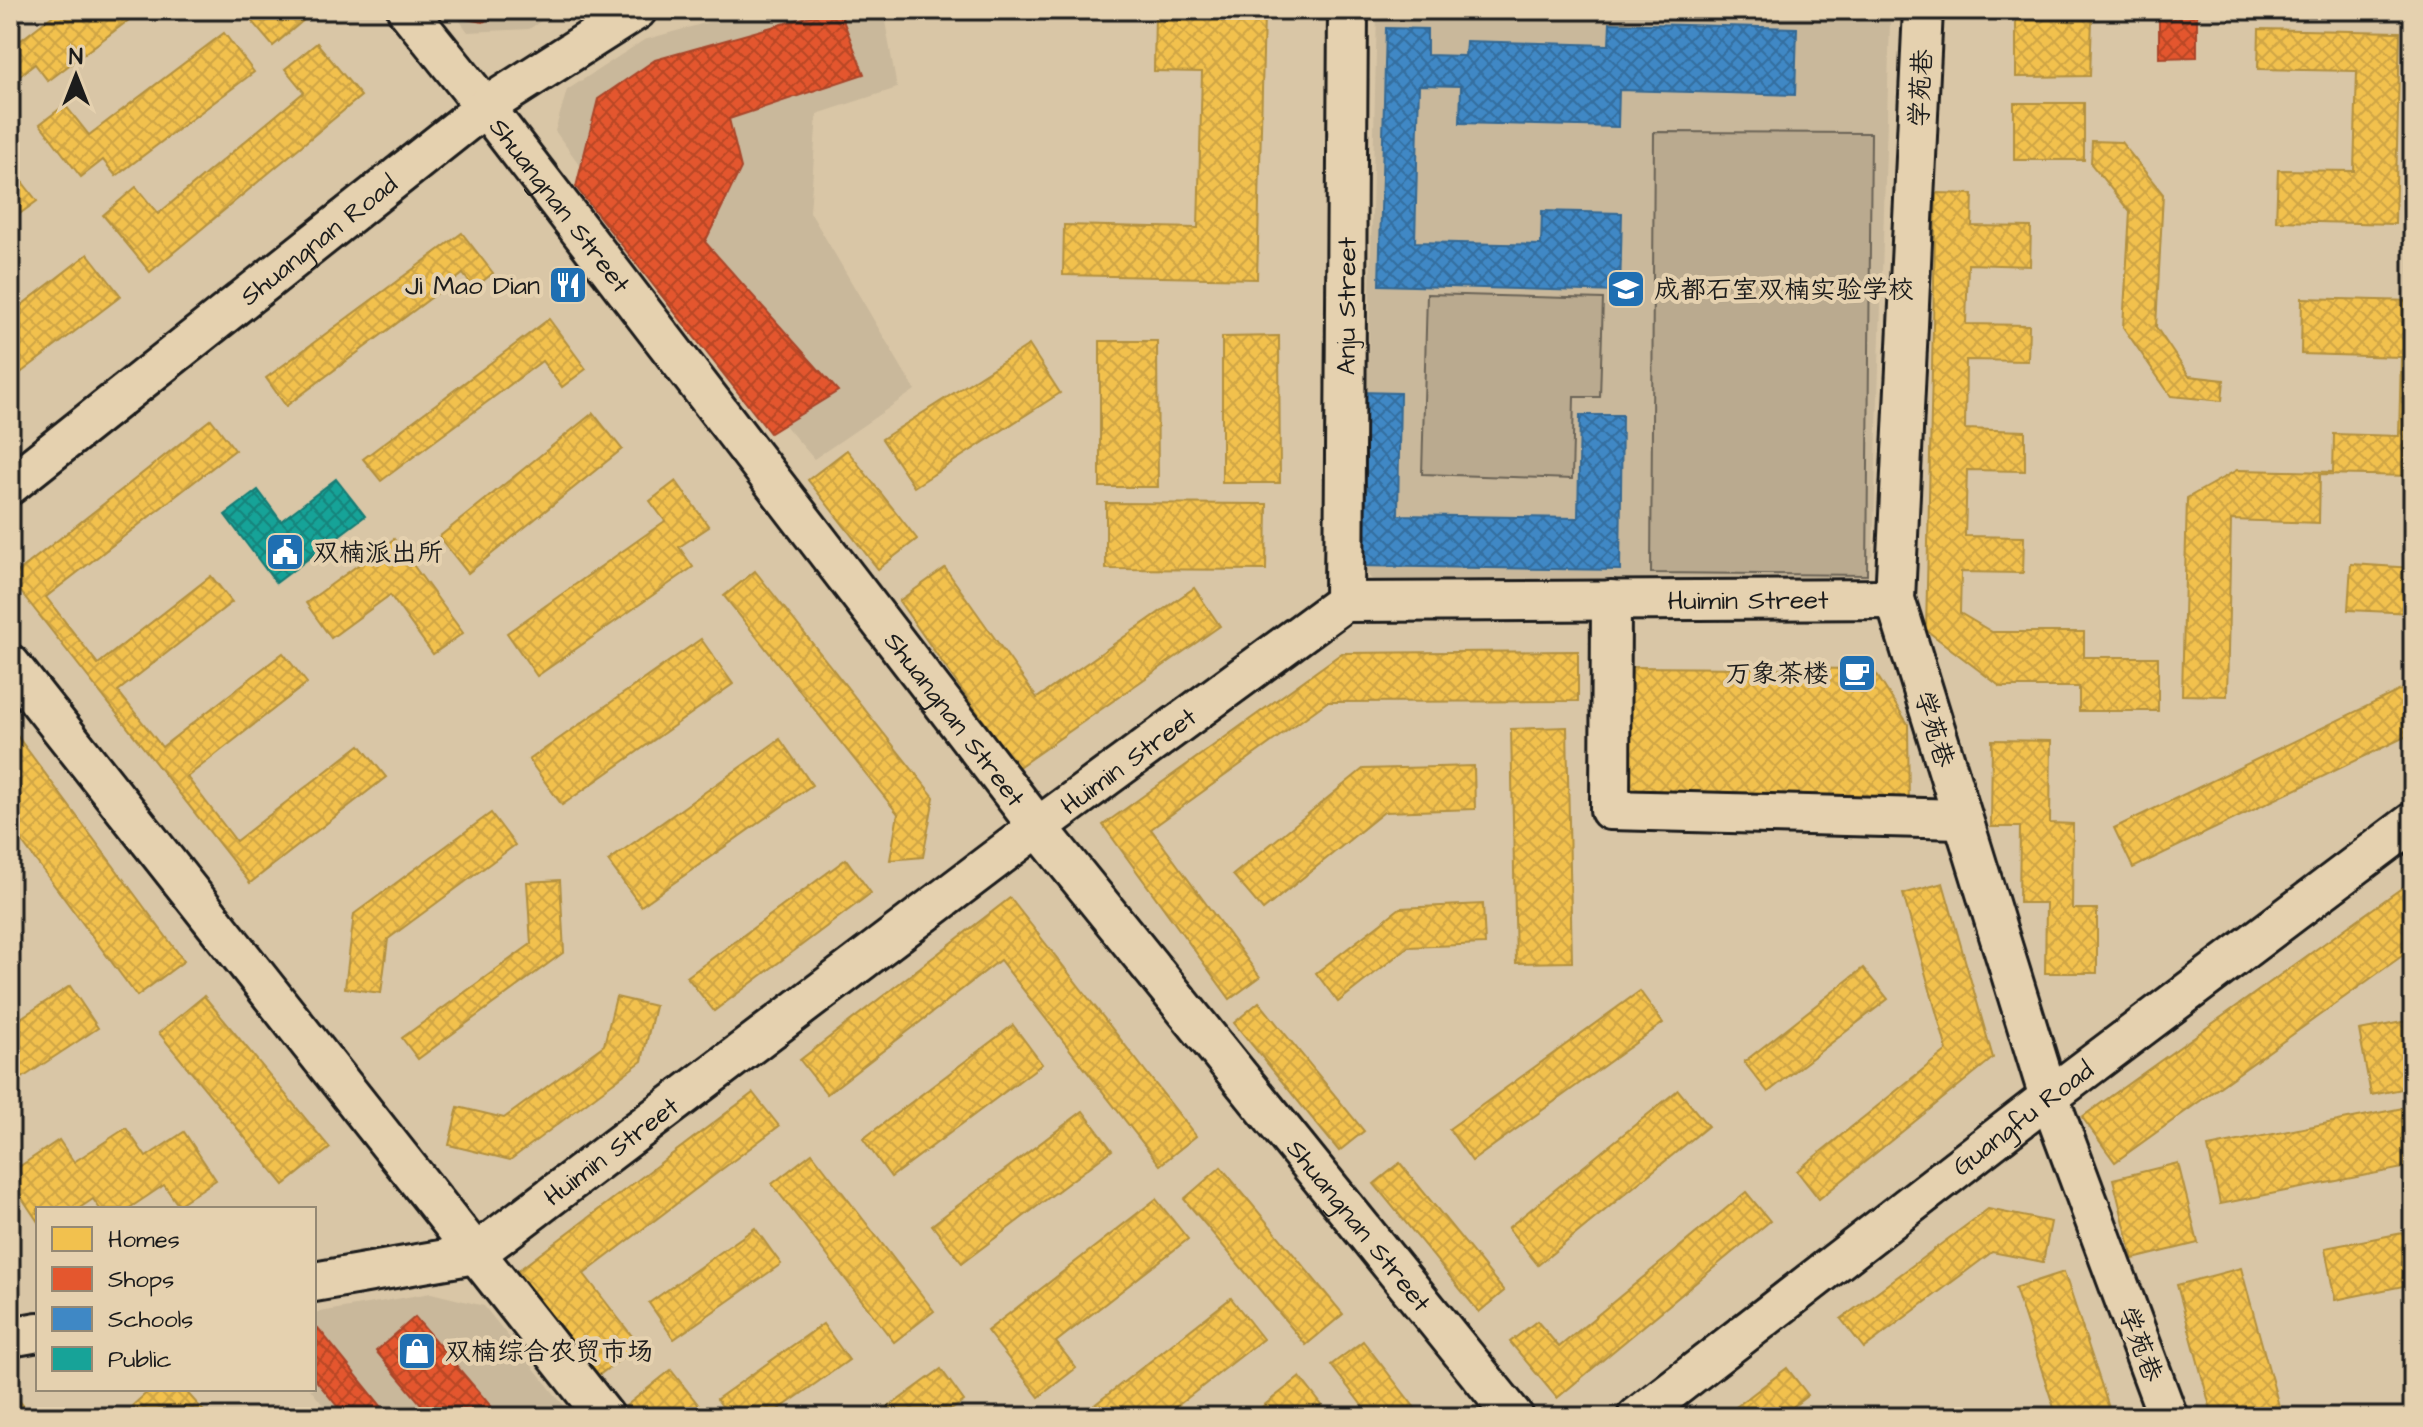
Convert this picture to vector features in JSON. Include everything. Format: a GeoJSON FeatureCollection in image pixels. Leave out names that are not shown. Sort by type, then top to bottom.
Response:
{"type":"FeatureCollection","features":[{"type":"Feature","properties":{"kind":"street","name":"Shuangnan Street"},"geometry":{"type":"LineString","coordinates":[[407,10],[485,107],[1038,827],[1514,1417]]}},
{"type":"Feature","properties":{"kind":"street","name":"Shuangnan Road"},"geometry":{"type":"LineString","coordinates":[[10,485],[485,107],[637,10]]}},
{"type":"Feature","properties":{"kind":"street","name":"Anju Street"},"geometry":{"type":"LineString","coordinates":[[1344,602],[1348,10]]}},
{"type":"Feature","properties":{"kind":"street","name":"学苑巷"},"geometry":{"type":"LineString","coordinates":[[1923,10],[1895,599],[2049,1097],[2168,1417]]}},
{"type":"Feature","properties":{"kind":"street","name":"Huimin Street"},"geometry":{"type":"LineString","coordinates":[[475,1254],[1038,827],[1344,602],[1895,599]]}},
{"type":"Feature","properties":{"kind":"street"},"geometry":{"type":"LineString","coordinates":[[1611,600],[1610,810],[1962,819]]}},
{"type":"Feature","properties":{"kind":"street"},"geometry":{"type":"LineString","coordinates":[[10,664],[605,1417]]}},
{"type":"Feature","properties":{"kind":"street","name":"Guangfu Road"},"geometry":{"type":"LineString","coordinates":[[1637,1417],[2049,1097],[2413,822]]}},
{"type":"Feature","properties":{"kind":"street"},"geometry":{"type":"LineString","coordinates":[[316,1282],[475,1254]]}},
{"type":"Feature","properties":{"kind":"street"},"geometry":{"type":"LineString","coordinates":[[10,1337],[36,1332]]}},
{"type":"Feature","properties":{"kind":"shaded area"},"geometry":{"type":"Polygon","coordinates":[[[452,10],[558,10],[529,29],[468,32],[452,10]]]}},
{"type":"Feature","properties":{"kind":"shaded area"},"geometry":{"type":"Polygon","coordinates":[[[752,10],[883,10],[897,88],[817,114],[810,212],[915,390],[814,459],[680,303],[555,131],[567,90],[644,40],[752,10]]]}},
{"type":"Feature","properties":{"kind":"shaded area","name":"成都石室双楠实验学校"},"geometry":{"type":"Polygon","coordinates":[[[1381,10],[1878,10],[1890,23],[1873,554],[1844,584],[1377,585],[1363,570],[1377,13],[1381,10]]]}},
{"type":"Feature","properties":{"kind":"shaded area"},"geometry":{"type":"Polygon","coordinates":[[[1654,132],[1871,133],[1867,575],[1651,573],[1654,132]]]}},
{"type":"Feature","properties":{"kind":"shaded area"},"geometry":{"type":"Polygon","coordinates":[[[1427,294],[1603,299],[1600,397],[1574,397],[1572,479],[1422,474],[1427,294]]]}},
{"type":"Feature","properties":{"kind":"shaded area","name":"双楠综合农贸市场"},"geometry":{"type":"Polygon","coordinates":[[[431,1293],[484,1306],[573,1417],[333,1417],[312,1391],[316,1391],[316,1313],[431,1293]]]}},
{"type":"Feature","properties":{"kind":"building: Homes"},"geometry":{"type":"Polygon","coordinates":[[[60,10],[142,10],[48,81],[35,64],[13,81],[10,77],[10,25],[21,40],[60,10]]]}},
{"type":"Feature","properties":{"kind":"building: Homes"},"geometry":{"type":"Polygon","coordinates":[[[242,10],[307,10],[311,14],[273,46],[242,10]]]}},
{"type":"Feature","properties":{"kind":"building: Homes"},"geometry":{"type":"Polygon","coordinates":[[[1155,12],[1264,15],[1257,279],[1063,275],[1064,225],[1198,228],[1202,72],[1154,71],[1155,12]]]}},
{"type":"Feature","properties":{"kind":"building: Homes"},"geometry":{"type":"Polygon","coordinates":[[[2016,18],[2092,19],[2090,76],[2016,77],[2016,18]]]}},
{"type":"Feature","properties":{"kind":"building: Homes"},"geometry":{"type":"Polygon","coordinates":[[[2259,29],[2400,32],[2395,224],[2276,221],[2278,170],[2354,171],[2357,71],[2258,69],[2259,29]]]}},
{"type":"Feature","properties":{"kind":"building: Homes"},"geometry":{"type":"Polygon","coordinates":[[[224,33],[254,72],[116,176],[103,160],[81,177],[40,124],[65,105],[89,135],[224,33]]]}},
{"type":"Feature","properties":{"kind":"building: Homes"},"geometry":{"type":"Polygon","coordinates":[[[317,43],[361,96],[150,272],[103,215],[136,187],[158,214],[304,92],[285,69],[317,43]]]}},
{"type":"Feature","properties":{"kind":"building: Homes"},"geometry":{"type":"Polygon","coordinates":[[[2014,103],[2084,103],[2084,160],[2014,160],[2014,103]]]}},
{"type":"Feature","properties":{"kind":"building: Homes"},"geometry":{"type":"Polygon","coordinates":[[[2092,141],[2121,142],[2163,194],[2156,327],[2189,376],[2224,380],[2222,401],[2171,396],[2123,327],[2130,212],[2091,164],[2092,141]]]}},
{"type":"Feature","properties":{"kind":"building: Homes"},"geometry":{"type":"Polygon","coordinates":[[[13,170],[37,201],[10,221],[10,172],[13,170]]]}},
{"type":"Feature","properties":{"kind":"building: Homes"},"geometry":{"type":"Polygon","coordinates":[[[1936,193],[1973,194],[1972,226],[2031,227],[2030,266],[1968,264],[1966,324],[2029,325],[2028,361],[1966,360],[1965,429],[2025,431],[2025,471],[1967,470],[1965,536],[2024,537],[2023,573],[1961,572],[1960,613],[1992,632],[2084,632],[2084,657],[2158,657],[2158,711],[2079,711],[2079,687],[2001,687],[1926,630],[1936,193]]]}},
{"type":"Feature","properties":{"kind":"building: Homes"},"geometry":{"type":"Polygon","coordinates":[[[462,233],[493,273],[474,288],[463,274],[286,406],[266,378],[462,233]]]}},
{"type":"Feature","properties":{"kind":"building: Homes"},"geometry":{"type":"Polygon","coordinates":[[[88,254],[121,296],[10,381],[10,314],[88,254]]]}},
{"type":"Feature","properties":{"kind":"building: Homes"},"geometry":{"type":"Polygon","coordinates":[[[2302,298],[2413,301],[2413,476],[2320,474],[2319,523],[2231,520],[2227,696],[2182,695],[2187,498],[2237,470],[2333,472],[2334,434],[2399,436],[2401,357],[2301,354],[2302,298]]]}},
{"type":"Feature","properties":{"kind":"building: Homes"},"geometry":{"type":"Polygon","coordinates":[[[549,319],[586,369],[562,387],[542,361],[381,481],[363,459],[549,319]]]}},
{"type":"Feature","properties":{"kind":"building: Homes"},"geometry":{"type":"Polygon","coordinates":[[[1279,336],[1280,483],[1222,483],[1222,337],[1279,336]]]}},
{"type":"Feature","properties":{"kind":"building: Homes"},"geometry":{"type":"Polygon","coordinates":[[[1100,341],[1157,341],[1158,487],[1100,487],[1100,341]]]}},
{"type":"Feature","properties":{"kind":"building: Homes"},"geometry":{"type":"Polygon","coordinates":[[[1029,345],[1060,393],[914,487],[882,439],[1029,345]]]}},
{"type":"Feature","properties":{"kind":"building: Homes"},"geometry":{"type":"Polygon","coordinates":[[[593,413],[622,449],[468,573],[439,537],[593,413]]]}},
{"type":"Feature","properties":{"kind":"building: Homes"},"geometry":{"type":"Polygon","coordinates":[[[211,419],[235,450],[46,597],[98,664],[211,576],[232,602],[118,691],[162,747],[283,653],[307,683],[187,777],[236,841],[360,745],[386,777],[250,883],[10,578],[211,419]]]}},
{"type":"Feature","properties":{"kind":"building: Homes"},"geometry":{"type":"Polygon","coordinates":[[[847,450],[917,539],[878,569],[808,480],[847,450]]]}},
{"type":"Feature","properties":{"kind":"building: Homes"},"geometry":{"type":"Polygon","coordinates":[[[676,481],[709,527],[679,547],[693,567],[537,676],[507,633],[665,521],[650,501],[676,481]]]}},
{"type":"Feature","properties":{"kind":"building: Homes"},"geometry":{"type":"Polygon","coordinates":[[[1106,503],[1267,504],[1266,570],[1106,569],[1106,503]]]}},
{"type":"Feature","properties":{"kind":"building: Homes"},"geometry":{"type":"Polygon","coordinates":[[[394,539],[463,633],[433,654],[390,595],[331,638],[306,603],[394,539]]]}},
{"type":"Feature","properties":{"kind":"building: Homes"},"geometry":{"type":"Polygon","coordinates":[[[2351,564],[2413,568],[2413,613],[2348,610],[2351,564]]]}},
{"type":"Feature","properties":{"kind":"building: Homes"},"geometry":{"type":"Polygon","coordinates":[[[945,568],[1037,698],[1194,588],[1220,626],[1017,768],[899,601],[945,568]]]}},
{"type":"Feature","properties":{"kind":"building: Homes"},"geometry":{"type":"Polygon","coordinates":[[[755,571],[934,797],[923,857],[890,860],[898,814],[724,596],[755,571]]]}},
{"type":"Feature","properties":{"kind":"building: Homes"},"geometry":{"type":"Polygon","coordinates":[[[701,639],[733,684],[562,805],[529,760],[701,639]]]}},
{"type":"Feature","properties":{"kind":"building: Homes"},"geometry":{"type":"Polygon","coordinates":[[[1578,651],[1578,701],[1327,702],[1151,829],[1260,977],[1230,999],[1103,825],[1342,653],[1578,651]]]}},
{"type":"Feature","properties":{"kind":"building: Homes"},"geometry":{"type":"Polygon","coordinates":[[[1625,667],[1873,669],[1908,724],[1909,810],[1626,805],[1625,667]]]}},
{"type":"Feature","properties":{"kind":"building: Homes"},"geometry":{"type":"Polygon","coordinates":[[[2413,684],[2413,733],[2133,868],[2114,828],[2413,684]]]}},
{"type":"Feature","properties":{"kind":"building: Homes"},"geometry":{"type":"Polygon","coordinates":[[[1567,727],[1572,962],[1516,963],[1511,729],[1567,727]]]}},
{"type":"Feature","properties":{"kind":"building: Homes"},"geometry":{"type":"Polygon","coordinates":[[[15,733],[184,961],[137,996],[10,826],[10,736],[15,733]]]}},
{"type":"Feature","properties":{"kind":"building: Homes"},"geometry":{"type":"Polygon","coordinates":[[[780,739],[812,785],[641,906],[608,861],[780,739]]]}},
{"type":"Feature","properties":{"kind":"building: Homes"},"geometry":{"type":"Polygon","coordinates":[[[1992,740],[2051,741],[2050,823],[2073,824],[2072,909],[2097,909],[2097,973],[2045,973],[2046,903],[2019,903],[2020,827],[1991,827],[1992,740]]]}},
{"type":"Feature","properties":{"kind":"building: Homes"},"geometry":{"type":"Polygon","coordinates":[[[1474,766],[1475,809],[1384,812],[1263,910],[1233,875],[1363,769],[1474,766]]]}},
{"type":"Feature","properties":{"kind":"building: Homes"},"geometry":{"type":"Polygon","coordinates":[[[491,813],[515,845],[388,939],[381,993],[345,988],[354,914],[491,813]]]}},
{"type":"Feature","properties":{"kind":"building: Homes"},"geometry":{"type":"Polygon","coordinates":[[[846,859],[871,893],[714,1011],[687,977],[846,859]]]}},
{"type":"Feature","properties":{"kind":"building: Homes"},"geometry":{"type":"Polygon","coordinates":[[[560,880],[564,952],[418,1059],[402,1038],[531,944],[527,882],[560,880]]]}},
{"type":"Feature","properties":{"kind":"building: Homes"},"geometry":{"type":"Polygon","coordinates":[[[2413,880],[2413,948],[2115,1162],[2082,1117],[2413,880]]]}},
{"type":"Feature","properties":{"kind":"building: Homes"},"geometry":{"type":"Polygon","coordinates":[[[1943,883],[1993,1058],[1819,1199],[1797,1171],[1947,1050],[1903,894],[1943,883]]]}},
{"type":"Feature","properties":{"kind":"building: Homes"},"geometry":{"type":"Polygon","coordinates":[[[1010,898],[1196,1136],[1160,1165],[1000,960],[827,1094],[800,1060],[1010,898]]]}},
{"type":"Feature","properties":{"kind":"building: Homes"},"geometry":{"type":"Polygon","coordinates":[[[1483,904],[1485,944],[1408,947],[1338,1002],[1316,973],[1400,908],[1483,904]]]}},
{"type":"Feature","properties":{"kind":"building: Homes"},"geometry":{"type":"Polygon","coordinates":[[[1863,968],[1888,999],[1768,1092],[1744,1062],[1863,968]]]}},
{"type":"Feature","properties":{"kind":"building: Homes"},"geometry":{"type":"Polygon","coordinates":[[[70,986],[98,1028],[10,1086],[10,1025],[70,986]]]}},
{"type":"Feature","properties":{"kind":"building: Homes"},"geometry":{"type":"Polygon","coordinates":[[[1640,991],[1663,1023],[1472,1161],[1449,1129],[1640,991]]]}},
{"type":"Feature","properties":{"kind":"building: Homes"},"geometry":{"type":"Polygon","coordinates":[[[204,996],[330,1148],[284,1185],[159,1033],[204,996]]]}},
{"type":"Feature","properties":{"kind":"building: Homes"},"geometry":{"type":"Polygon","coordinates":[[[616,997],[655,1006],[642,1061],[510,1160],[449,1145],[458,1107],[504,1118],[604,1045],[616,997]]]}},
{"type":"Feature","properties":{"kind":"building: Homes"},"geometry":{"type":"Polygon","coordinates":[[[1259,1002],[1364,1131],[1339,1151],[1234,1023],[1259,1002]]]}},
{"type":"Feature","properties":{"kind":"building: Homes"},"geometry":{"type":"Polygon","coordinates":[[[2408,1021],[2413,1048],[2413,1087],[2371,1095],[2359,1030],[2408,1021]]]}},
{"type":"Feature","properties":{"kind":"building: Homes"},"geometry":{"type":"Polygon","coordinates":[[[1013,1025],[1042,1064],[891,1177],[863,1139],[1013,1025]]]}},
{"type":"Feature","properties":{"kind":"building: Homes"},"geometry":{"type":"Polygon","coordinates":[[[1678,1090],[1708,1126],[1538,1265],[1508,1228],[1678,1090]]]}},
{"type":"Feature","properties":{"kind":"building: Homes"},"geometry":{"type":"Polygon","coordinates":[[[753,1093],[779,1126],[584,1274],[639,1345],[595,1378],[515,1273],[753,1093]]]}},
{"type":"Feature","properties":{"kind":"building: Homes"},"geometry":{"type":"Polygon","coordinates":[[[2413,1106],[2413,1166],[2220,1204],[2208,1147],[2413,1106]]]}},
{"type":"Feature","properties":{"kind":"building: Homes"},"geometry":{"type":"Polygon","coordinates":[[[1083,1111],[1112,1150],[962,1263],[932,1225],[1083,1111]]]}},
{"type":"Feature","properties":{"kind":"building: Homes"},"geometry":{"type":"Polygon","coordinates":[[[126,1128],[146,1157],[184,1132],[216,1180],[178,1205],[164,1185],[131,1207],[99,1207],[93,1199],[81,1207],[36,1207],[36,1219],[10,1180],[10,1173],[59,1140],[74,1162],[126,1128]]]}},
{"type":"Feature","properties":{"kind":"building: Homes"},"geometry":{"type":"Polygon","coordinates":[[[812,1153],[934,1311],[894,1342],[772,1184],[812,1153]]]}},
{"type":"Feature","properties":{"kind":"building: Homes"},"geometry":{"type":"Polygon","coordinates":[[[1400,1163],[1504,1291],[1479,1312],[1374,1184],[1400,1163]]]}},
{"type":"Feature","properties":{"kind":"building: Homes"},"geometry":{"type":"Polygon","coordinates":[[[2178,1163],[2198,1243],[2133,1259],[2113,1179],[2178,1163]]]}},
{"type":"Feature","properties":{"kind":"building: Homes"},"geometry":{"type":"Polygon","coordinates":[[[1221,1167],[1343,1314],[1306,1345],[1184,1199],[1221,1167]]]}},
{"type":"Feature","properties":{"kind":"building: Homes"},"geometry":{"type":"Polygon","coordinates":[[[1746,1192],[1770,1221],[1557,1398],[1510,1342],[1537,1321],[1559,1347],[1746,1192]]]}},
{"type":"Feature","properties":{"kind":"building: Homes"},"geometry":{"type":"Polygon","coordinates":[[[1156,1199],[1188,1239],[1056,1342],[1076,1368],[1039,1397],[987,1331],[1156,1199]]]}},
{"type":"Feature","properties":{"kind":"building: Homes"},"geometry":{"type":"Polygon","coordinates":[[[1988,1209],[2051,1222],[2043,1262],[1992,1252],[1864,1348],[1841,1319],[1988,1209]]]}},
{"type":"Feature","properties":{"kind":"building: Homes"},"geometry":{"type":"Polygon","coordinates":[[[755,1228],[781,1264],[674,1339],[649,1303],[755,1228]]]}},
{"type":"Feature","properties":{"kind":"building: Homes"},"geometry":{"type":"Polygon","coordinates":[[[2413,1231],[2413,1284],[2335,1300],[2325,1248],[2413,1231]]]}},
{"type":"Feature","properties":{"kind":"building: Homes"},"geometry":{"type":"Polygon","coordinates":[[[2241,1268],[2282,1417],[2213,1417],[2177,1285],[2241,1268]]]}},
{"type":"Feature","properties":{"kind":"building: Homes"},"geometry":{"type":"Polygon","coordinates":[[[2064,1272],[2112,1417],[2057,1417],[2015,1288],[2064,1272]]]}},
{"type":"Feature","properties":{"kind":"building: Homes"},"geometry":{"type":"Polygon","coordinates":[[[1231,1298],[1263,1339],[1163,1417],[1079,1417],[1231,1298]]]}},
{"type":"Feature","properties":{"kind":"building: Homes"},"geometry":{"type":"Polygon","coordinates":[[[823,1324],[849,1360],[768,1417],[730,1417],[717,1399],[823,1324]]]}},
{"type":"Feature","properties":{"kind":"building: Homes"},"geometry":{"type":"Polygon","coordinates":[[[1363,1341],[1422,1417],[1371,1417],[1331,1365],[1363,1341]]]}},
{"type":"Feature","properties":{"kind":"building: Homes"},"geometry":{"type":"Polygon","coordinates":[[[1787,1368],[1808,1395],[1780,1417],[1723,1417],[1787,1368]]]}},
{"type":"Feature","properties":{"kind":"building: Homes"},"geometry":{"type":"Polygon","coordinates":[[[941,1369],[964,1401],[941,1417],[875,1417],[941,1369]]]}},
{"type":"Feature","properties":{"kind":"building: Homes"},"geometry":{"type":"Polygon","coordinates":[[[671,1370],[708,1417],[634,1417],[626,1406],[671,1370]]]}},
{"type":"Feature","properties":{"kind":"building: Homes"},"geometry":{"type":"Polygon","coordinates":[[[1300,1377],[1331,1417],[1249,1417],[1300,1377]]]}},
{"type":"Feature","properties":{"kind":"building: Homes"},"geometry":{"type":"Polygon","coordinates":[[[10,1390],[33,1417],[10,1417],[10,1390]]]}},
{"type":"Feature","properties":{"kind":"building: Homes"},"geometry":{"type":"Polygon","coordinates":[[[149,1391],[186,1391],[209,1417],[144,1417],[133,1405],[149,1391]]]}},
{"type":"Feature","properties":{"kind":"building: Shops"},"geometry":{"type":"Polygon","coordinates":[[[434,10],[505,10],[483,22],[436,14],[434,10]]]}},
{"type":"Feature","properties":{"kind":"building: Shops"},"geometry":{"type":"Polygon","coordinates":[[[839,10],[864,74],[729,119],[741,168],[705,242],[838,391],[770,433],[576,187],[598,99],[655,60],[839,10]]]}},
{"type":"Feature","properties":{"kind":"building: Shops"},"geometry":{"type":"Polygon","coordinates":[[[2159,15],[2197,15],[2197,57],[2159,58],[2159,15]]]}},
{"type":"Feature","properties":{"kind":"building: Shops"},"geometry":{"type":"Polygon","coordinates":[[[415,1317],[500,1417],[432,1417],[376,1351],[415,1317]]]}},
{"type":"Feature","properties":{"kind":"building: Shops"},"geometry":{"type":"Polygon","coordinates":[[[318,1328],[390,1417],[346,1417],[316,1380],[318,1328]]]}},
{"type":"Feature","properties":{"kind":"building: Schools"},"geometry":{"type":"Polygon","coordinates":[[[1610,23],[1797,28],[1795,95],[1619,90],[1618,127],[1460,123],[1461,86],[1419,85],[1415,242],[1541,245],[1542,211],[1622,213],[1620,292],[1379,285],[1386,28],[1427,29],[1427,55],[1465,56],[1466,41],[1609,45],[1610,23]]]}},
{"type":"Feature","properties":{"kind":"building: Schools"},"geometry":{"type":"Polygon","coordinates":[[[1360,392],[1400,393],[1398,515],[1578,518],[1580,415],[1622,415],[1620,570],[1357,566],[1360,392]]]}},
{"type":"Feature","properties":{"kind":"building: Public","name":"双楠派出所"},"geometry":{"type":"Polygon","coordinates":[[[336,479],[365,516],[276,583],[225,515],[258,490],[281,521],[336,479]]]}},
{"type":"Feature","properties":{"kind":"place","name":"Ji Mao Dian"},"geometry":{"type":"Point","coordinates":[568,285]}},
{"type":"Feature","properties":{"kind":"place","name":"成都石室双楠实验学校"},"geometry":{"type":"Point","coordinates":[1626,289]}},
{"type":"Feature","properties":{"kind":"place","name":"双楠派出所"},"geometry":{"type":"Point","coordinates":[285,552]}},
{"type":"Feature","properties":{"kind":"place","name":"万象茶楼"},"geometry":{"type":"Point","coordinates":[1857,673]}},
{"type":"Feature","properties":{"kind":"place","name":"双楠综合农贸市场"},"geometry":{"type":"Point","coordinates":[417,1351]}}]}
